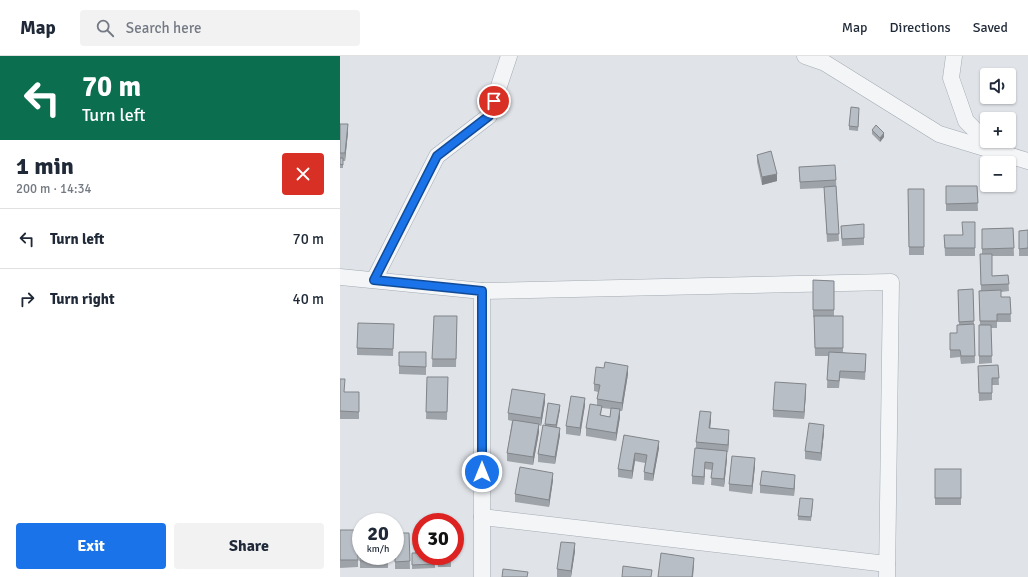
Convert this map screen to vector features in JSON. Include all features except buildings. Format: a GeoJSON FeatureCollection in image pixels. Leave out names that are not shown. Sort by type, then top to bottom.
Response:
{"type":"FeatureCollection","features":[{"type":"Feature","properties":{"kind":"street"},"geometry":{"type":"LineString","coordinates":[[374,280],[437,156],[489,116],[509,56]]}},
{"type":"Feature","properties":{"kind":"street"},"geometry":{"type":"LineString","coordinates":[[805,56],[825,64],[939,134],[1011,156]]}},
{"type":"Feature","properties":{"kind":"street"},"geometry":{"type":"LineString","coordinates":[[954,56],[951,78],[966,121],[988,143],[1011,156]]}},
{"type":"Feature","properties":{"kind":"street"},"geometry":{"type":"LineString","coordinates":[[1016,157],[1028,161]]}},
{"type":"Feature","properties":{"kind":"street"},"geometry":{"type":"LineString","coordinates":[[340,277],[482,291],[891,282],[887,571],[482,517]]}},
{"type":"Feature","properties":{"kind":"street"},"geometry":{"type":"LineString","coordinates":[[482,291],[482,577]]}},
{"type":"Feature","properties":{"kind":"route"},"geometry":{"type":"LineString","coordinates":[[482,472],[482,291],[374,280],[437,156],[489,116],[494,101]]}}]}
